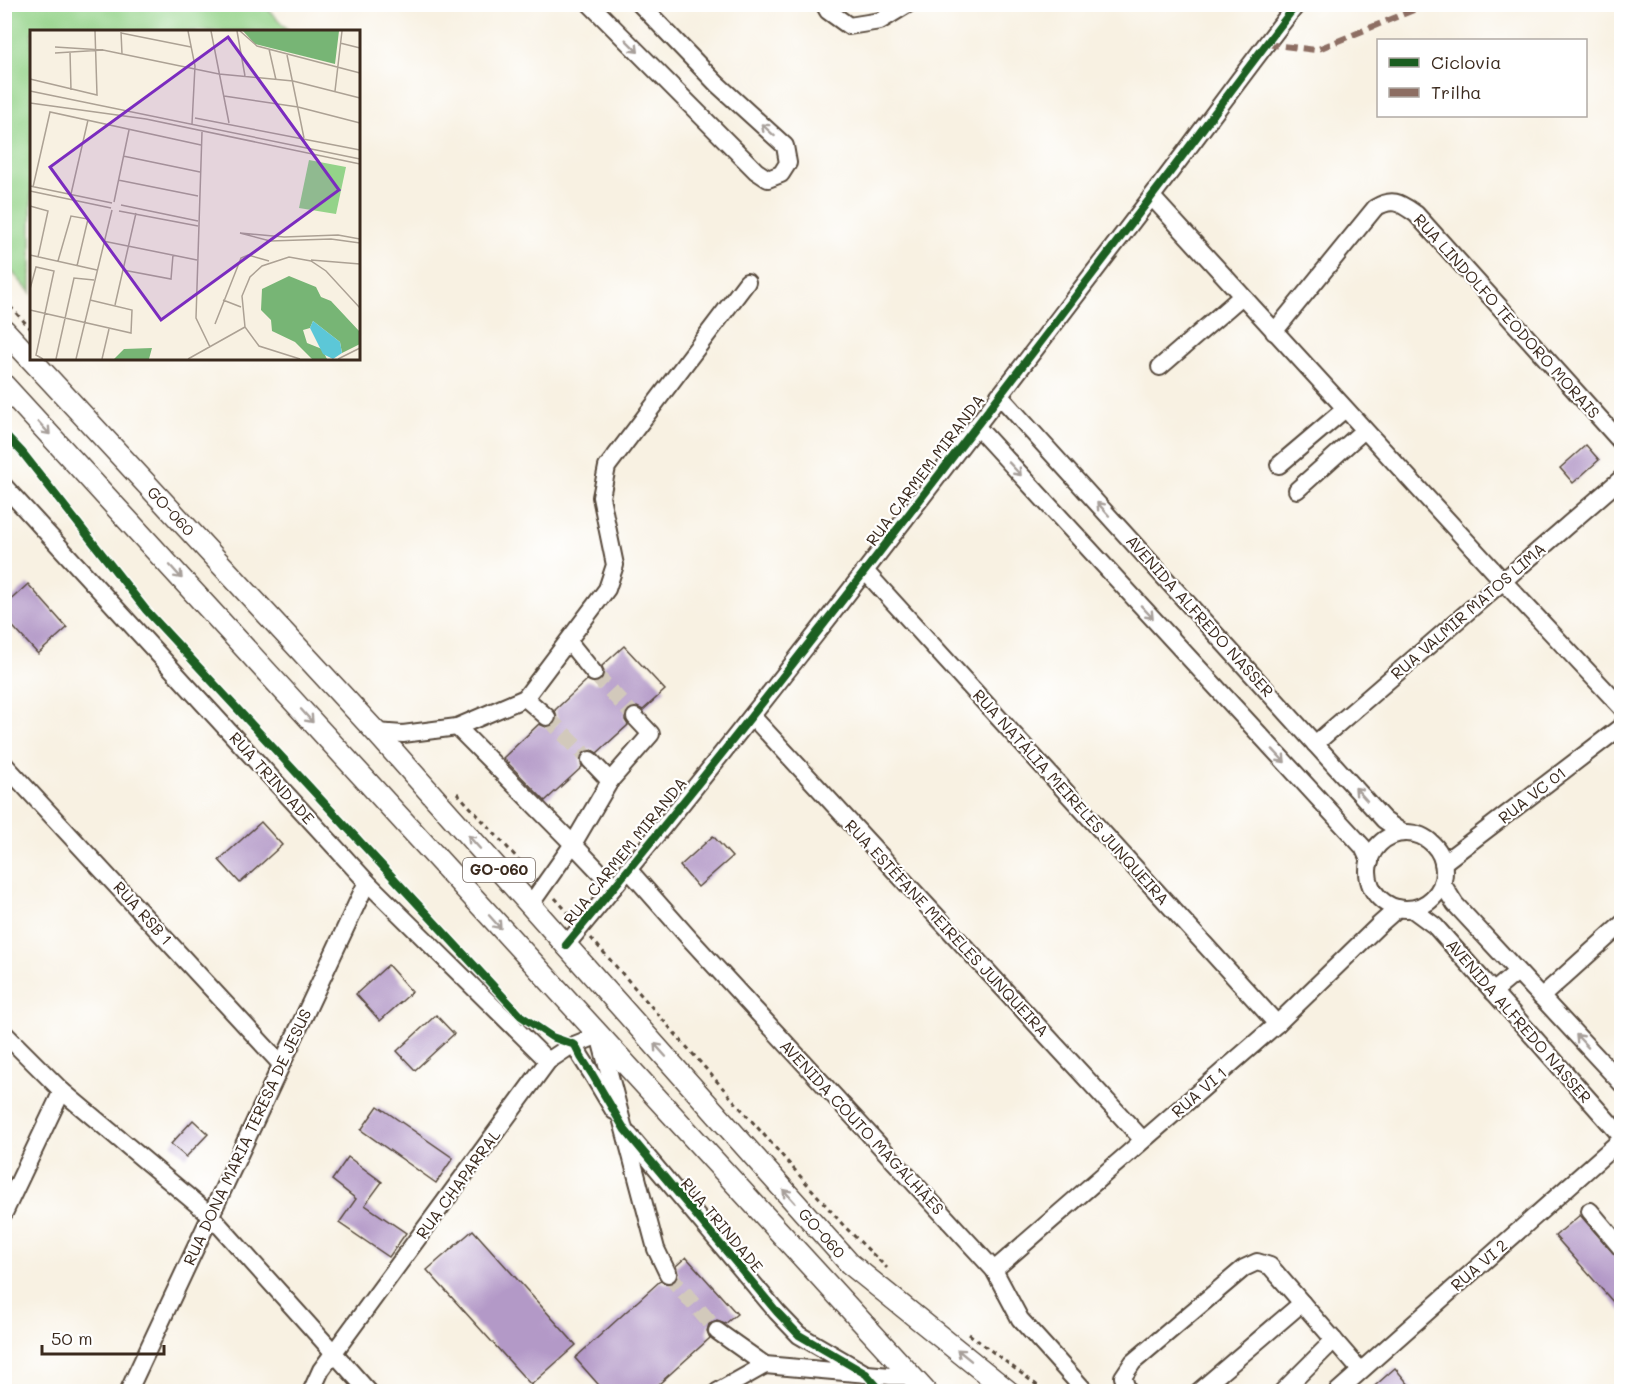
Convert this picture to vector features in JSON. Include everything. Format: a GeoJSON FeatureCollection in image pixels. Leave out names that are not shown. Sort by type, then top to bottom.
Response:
{"type":"FeatureCollection","features":[{"type":"Feature","properties":{"kind":"main road","name":"GO-060"},"geometry":{"type":"LineString","coordinates":[[4,330],[30,358]]}},
{"type":"Feature","properties":{"kind":"main road","name":"GO-060"},"geometry":{"type":"LineString","coordinates":[[32,360],[376,732],[849,1263],[1010,1392]]}},
{"type":"Feature","properties":{"kind":"main road","name":"GO-060"},"geometry":{"type":"LineString","coordinates":[[4,385],[919,1384]]}},
{"type":"Feature","properties":{"kind":"street"},"geometry":{"type":"LineString","coordinates":[[591,4],[756,171],[768,179],[781,174],[788,163],[785,146],[717,84],[640,4]]}},
{"type":"Feature","properties":{"kind":"street"},"geometry":{"type":"LineString","coordinates":[[824,4],[828,11],[849,26],[880,21],[908,4]]}},
{"type":"Feature","properties":{"kind":"street","name":"RUA CARMEM MIRANDA"},"geometry":{"type":"LineString","coordinates":[[566,945],[752,716],[865,571],[1297,4]]}},
{"type":"Feature","properties":{"kind":"street"},"geometry":{"type":"LineString","coordinates":[[1152,197],[1622,708]]}},
{"type":"Feature","properties":{"kind":"street","name":"RUA LINDOLFO TEODORO MORAIS"},"geometry":{"type":"LineString","coordinates":[[1274,332],[1375,208],[1384,203],[1394,202],[1416,214],[1622,443]]}},
{"type":"Feature","properties":{"kind":"street"},"geometry":{"type":"LineString","coordinates":[[376,732],[403,734],[457,727],[525,698],[607,589],[615,565],[601,497],[607,467],[747,282]]}},
{"type":"Feature","properties":{"kind":"street"},"geometry":{"type":"LineString","coordinates":[[1160,368],[1242,296]]}},
{"type":"Feature","properties":{"kind":"street","name":"AVENIDA ALFREDO NASSER"},"geometry":{"type":"LineString","coordinates":[[999,395],[1384,820],[1403,833]]}},
{"type":"Feature","properties":{"kind":"street"},"geometry":{"type":"LineString","coordinates":[[1279,465],[1345,409]]}},
{"type":"Feature","properties":{"kind":"street"},"geometry":{"type":"LineString","coordinates":[[976,426],[1363,847],[1370,862]]}},
{"type":"Feature","properties":{"kind":"street"},"geometry":{"type":"LineString","coordinates":[[1297,490],[1364,430]]}},
{"type":"Feature","properties":{"kind":"street","name":"RUA VALMIR MATOS LIMA"},"geometry":{"type":"LineString","coordinates":[[1315,744],[1622,478]]}},
{"type":"Feature","properties":{"kind":"street","name":"RUA TRINDADE"},"geometry":{"type":"LineString","coordinates":[[4,486],[367,882],[548,1061]]}},
{"type":"Feature","properties":{"kind":"street","name":"RUA NATÁLIA MEIRELES JUNQUEIRA"},"geometry":{"type":"LineString","coordinates":[[865,571],[1277,1024]]}},
{"type":"Feature","properties":{"kind":"street"},"geometry":{"type":"LineString","coordinates":[[569,642],[594,673]]}},
{"type":"Feature","properties":{"kind":"street"},"geometry":{"type":"LineString","coordinates":[[525,698],[547,717]]}},
{"type":"Feature","properties":{"kind":"street","name":"RUA ESTÉFANE MEIRELES JUNQUEIRA"},"geometry":{"type":"LineString","coordinates":[[752,716],[1143,1140]]}},
{"type":"Feature","properties":{"kind":"street"},"geometry":{"type":"LineString","coordinates":[[530,905],[573,844],[610,781],[651,735],[635,717]]}},
{"type":"Feature","properties":{"kind":"street","name":"RUA VC 01"},"geometry":{"type":"LineString","coordinates":[[1443,864],[1622,726]]}},
{"type":"Feature","properties":{"kind":"street"},"geometry":{"type":"LineString","coordinates":[[457,727],[614,887]]}},
{"type":"Feature","properties":{"kind":"street"},"geometry":{"type":"LineString","coordinates":[[590,760],[610,781]]}},
{"type":"Feature","properties":{"kind":"street","name":"RUA RSB 1"},"geometry":{"type":"LineString","coordinates":[[4,764],[281,1064]]}},
{"type":"Feature","properties":{"kind":"street"},"geometry":{"type":"LineString","coordinates":[[1403,833],[1415,834],[1428,840],[1438,851],[1444,870],[1442,884],[1433,899],[1422,906],[1405,909],[1390,906],[1375,894],[1370,884],[1368,871],[1376,847],[1386,838],[1403,833]]}},
{"type":"Feature","properties":{"kind":"street","name":"AVENIDA COUTO MAGALHÃES"},"geometry":{"type":"LineString","coordinates":[[628,869],[994,1270],[1020,1319],[1086,1392]]}},
{"type":"Feature","properties":{"kind":"street","name":"RUA DONA MARIA TERESA DE JESUS"},"geometry":{"type":"LineString","coordinates":[[128,1392],[367,882]]}},
{"type":"Feature","properties":{"kind":"street","name":"AVENIDA ALFREDO NASSER"},"geometry":{"type":"LineString","coordinates":[[1442,884],[1455,904],[1622,1084]]}},
{"type":"Feature","properties":{"kind":"street","name":"AVENIDA ALFREDO NASSER"},"geometry":{"type":"LineString","coordinates":[[1405,909],[1435,926],[1622,1138]]}},
{"type":"Feature","properties":{"kind":"street","name":"RUA VI 1"},"geometry":{"type":"LineString","coordinates":[[994,1270],[1277,1024],[1405,909]]}},
{"type":"Feature","properties":{"kind":"street"},"geometry":{"type":"LineString","coordinates":[[1541,997],[1622,924]]}},
{"type":"Feature","properties":{"kind":"street"},"geometry":{"type":"LineString","coordinates":[[1493,992],[1518,972]]}},
{"type":"Feature","properties":{"kind":"street"},"geometry":{"type":"LineString","coordinates":[[4,1032],[62,1091],[210,1215],[369,1392]]}},
{"type":"Feature","properties":{"kind":"street"},"geometry":{"type":"LineString","coordinates":[[599,1035],[656,1249],[668,1274]]}},
{"type":"Feature","properties":{"kind":"street","name":"RUA CHAPARRAL"},"geometry":{"type":"LineString","coordinates":[[311,1392],[321,1370],[548,1061],[574,1045],[599,1035]]}},
{"type":"Feature","properties":{"kind":"street","name":"RUA TRINDADE"},"geometry":{"type":"LineString","coordinates":[[574,1045],[625,1130],[777,1312],[799,1335],[866,1374]]}},
{"type":"Feature","properties":{"kind":"street"},"geometry":{"type":"LineString","coordinates":[[4,1213],[62,1091]]}},
{"type":"Feature","properties":{"kind":"street","name":"RUA VI 2"},"geometry":{"type":"LineString","coordinates":[[1337,1392],[1622,1138]]}},
{"type":"Feature","properties":{"kind":"street"},"geometry":{"type":"LineString","coordinates":[[1590,1211],[1622,1249]]}},
{"type":"Feature","properties":{"kind":"street"},"geometry":{"type":"LineString","coordinates":[[1128,1392],[1123,1377],[1132,1362],[1244,1268],[1257,1262],[1270,1266],[1360,1370]]}},
{"type":"Feature","properties":{"kind":"street"},"geometry":{"type":"LineString","coordinates":[[1198,1392],[1302,1303]]}},
{"type":"Feature","properties":{"kind":"street"},"geometry":{"type":"LineString","coordinates":[[717,1331],[765,1365],[890,1376],[919,1384]]}},
{"type":"Feature","properties":{"kind":"street"},"geometry":{"type":"LineString","coordinates":[[1282,1392],[1334,1340]]}},
{"type":"Feature","properties":{"kind":"street"},"geometry":{"type":"LineString","coordinates":[[717,1392],[765,1365]]}},
{"type":"Feature","properties":{"kind":"path"},"geometry":{"type":"LineString","coordinates":[[4,300],[30,328]]}},
{"type":"Feature","properties":{"kind":"green space"},"geometry":{"type":"Polygon","coordinates":[[[5,4],[264,5],[288,30],[30,30],[30,292],[5,264],[5,4]]]}},
{"type":"Feature","properties":{"kind":"building"},"geometry":{"type":"Polygon","coordinates":[[[1586,445],[1599,460],[1573,483],[1560,468],[1586,445]]]}},
{"type":"Feature","properties":{"kind":"building"},"geometry":{"type":"Polygon","coordinates":[[[28,584],[67,628],[38,654],[4,617],[4,606],[28,584]]]}},
{"type":"Feature","properties":{"kind":"building"},"geometry":{"type":"Polygon","coordinates":[[[624,646],[665,690],[643,710],[637,707],[628,709],[625,720],[628,725],[597,753],[592,750],[583,752],[580,758],[582,767],[545,801],[503,758],[539,724],[546,727],[555,724],[557,718],[555,710],[587,680],[595,683],[601,681],[604,672],[602,666],[624,646]]]}},
{"type":"Feature","properties":{"kind":"building"},"geometry":{"type":"Polygon","coordinates":[[[261,822],[282,845],[240,883],[219,860],[261,822]]]}},
{"type":"Feature","properties":{"kind":"building"},"geometry":{"type":"Polygon","coordinates":[[[713,836],[732,857],[698,887],[680,866],[713,836]]]}},
{"type":"Feature","properties":{"kind":"building"},"geometry":{"type":"Polygon","coordinates":[[[388,965],[412,992],[380,1021],[356,994],[388,965]]]}},
{"type":"Feature","properties":{"kind":"building"},"geometry":{"type":"Polygon","coordinates":[[[436,1015],[454,1034],[415,1070],[397,1051],[436,1015]]]}},
{"type":"Feature","properties":{"kind":"building"},"geometry":{"type":"Polygon","coordinates":[[[378,1106],[453,1158],[436,1183],[361,1130],[378,1106]]]}},
{"type":"Feature","properties":{"kind":"building"},"geometry":{"type":"Polygon","coordinates":[[[193,1120],[208,1134],[186,1157],[171,1144],[193,1120]]]}},
{"type":"Feature","properties":{"kind":"building"},"geometry":{"type":"Polygon","coordinates":[[[348,1157],[382,1182],[365,1205],[406,1233],[389,1257],[339,1223],[356,1199],[332,1180],[348,1157]]]}},
{"type":"Feature","properties":{"kind":"building"},"geometry":{"type":"Polygon","coordinates":[[[1580,1215],[1622,1263],[1622,1312],[1555,1236],[1580,1215]]]}},
{"type":"Feature","properties":{"kind":"building"},"geometry":{"type":"Polygon","coordinates":[[[473,1230],[576,1345],[531,1385],[427,1270],[473,1230]]]}},
{"type":"Feature","properties":{"kind":"building"},"geometry":{"type":"Polygon","coordinates":[[[686,1257],[737,1314],[725,1324],[717,1321],[709,1324],[707,1331],[710,1338],[650,1392],[605,1392],[575,1358],[660,1281],[668,1284],[676,1280],[678,1274],[676,1266],[686,1257]]]}},
{"type":"Feature","properties":{"kind":"building"},"geometry":{"type":"Polygon","coordinates":[[[1395,1368],[1415,1392],[1368,1392],[1395,1368]]]}},
{"type":"Feature","properties":{"kind":"tunnel"},"geometry":{"type":"LineString","coordinates":[[594,673],[635,717]]}},
{"type":"Feature","properties":{"kind":"tunnel"},"geometry":{"type":"LineString","coordinates":[[547,717],[590,760]]}},
{"type":"Feature","properties":{"kind":"tunnel"},"geometry":{"type":"LineString","coordinates":[[668,1274],[717,1331]]}},
{"type":"Feature","properties":{"kind":"marked path"},"geometry":{"type":"LineString","coordinates":[[1266,44],[1316,50],[1428,4]]}},
{"type":"Feature","properties":{"kind":"cycle path"},"geometry":{"type":"LineString","coordinates":[[566,945],[715,762],[861,576],[1297,4]]}},
{"type":"Feature","properties":{"kind":"cycle path"},"geometry":{"type":"LineString","coordinates":[[4,433],[22,452],[146,610],[521,1016],[552,1037],[575,1045],[625,1130],[777,1312],[799,1335],[866,1374],[882,1392]]}}]}
